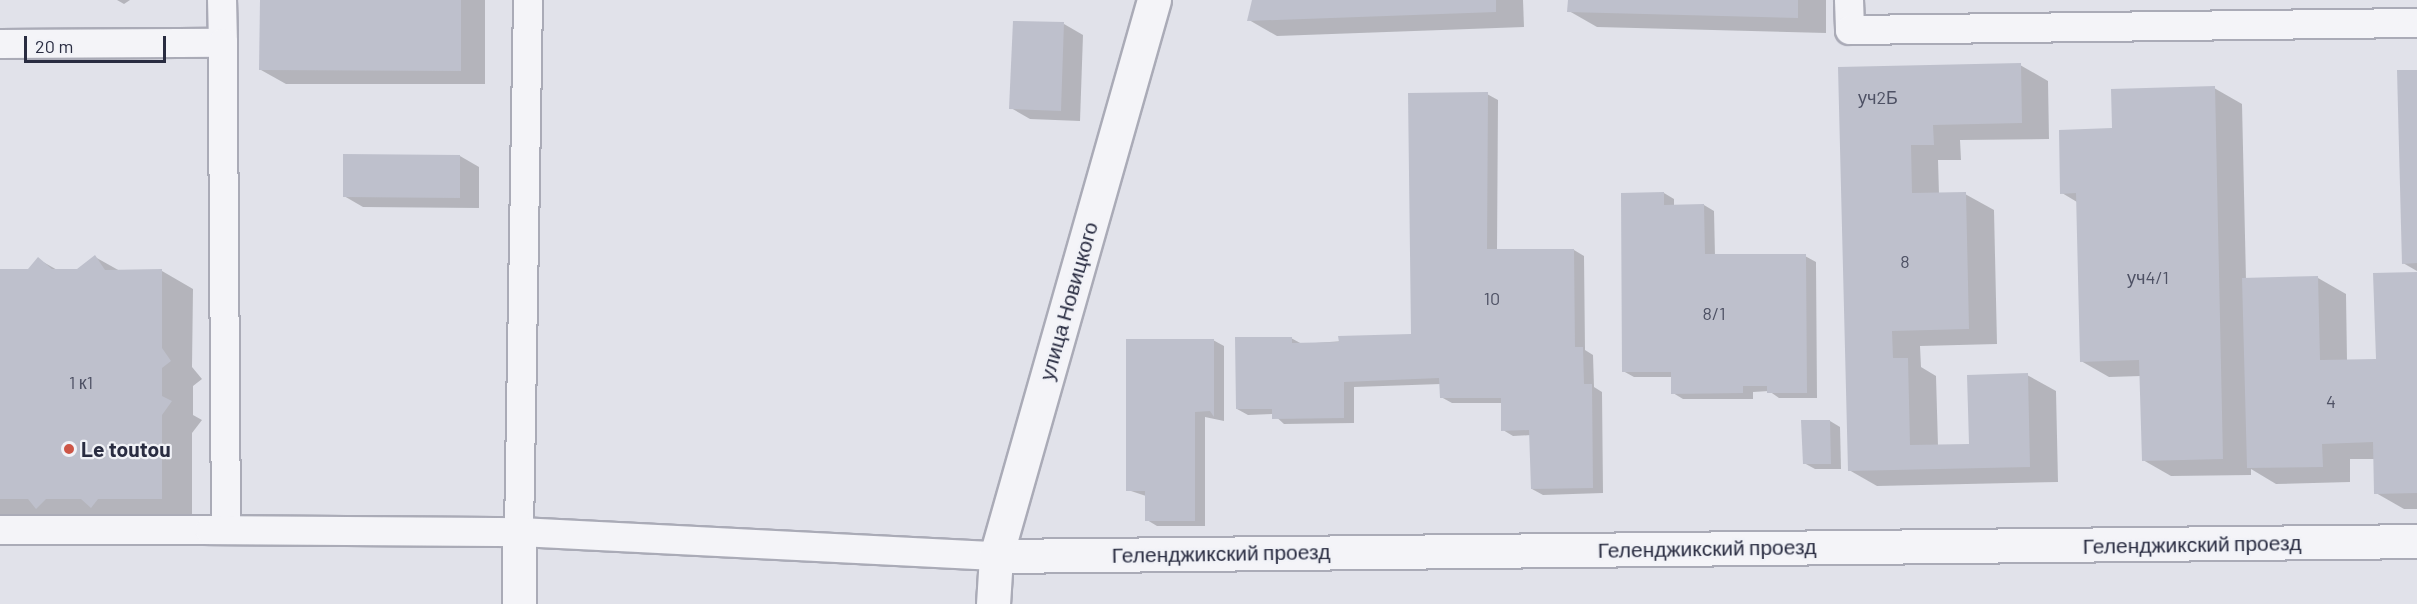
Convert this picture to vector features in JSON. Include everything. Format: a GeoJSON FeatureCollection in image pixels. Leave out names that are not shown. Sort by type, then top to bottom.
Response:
{"type":"FeatureCollection","features":[{"type":"Feature","properties":{"kind":"street","name":"улица Новицкого"},"geometry":{"type":"LineString","coordinates":[[993,604],[996,556],[1154,0]]}},
{"type":"Feature","properties":{"kind":"street"},"geometry":{"type":"LineString","coordinates":[[519,532],[519,604]]}},
{"type":"Feature","properties":{"kind":"street","name":"Геленджикский проезд"},"geometry":{"type":"LineString","coordinates":[[996,556],[2417,541]]}},
{"type":"Feature","properties":{"kind":"lane"},"geometry":{"type":"LineString","coordinates":[[0,530],[226,530],[222,0]]}},
{"type":"Feature","properties":{"kind":"lane"},"geometry":{"type":"LineString","coordinates":[[519,532],[528,0]]}},
{"type":"Feature","properties":{"kind":"lane"},"geometry":{"type":"LineString","coordinates":[[1849,0],[1850,30],[2417,23]]}},
{"type":"Feature","properties":{"kind":"lane"},"geometry":{"type":"LineString","coordinates":[[0,44],[223,43]]}},
{"type":"Feature","properties":{"kind":"lane"},"geometry":{"type":"LineString","coordinates":[[210,530],[519,532],[996,556]]}},
{"type":"Feature","properties":{"kind":"building"},"geometry":{"type":"Polygon","coordinates":[[[260,0],[461,0],[461,71],[259,70],[260,0]]]}},
{"type":"Feature","properties":{"kind":"building"},"geometry":{"type":"Polygon","coordinates":[[[1252,0],[1496,0],[1496,12],[1247,21],[1252,0]]]}},
{"type":"Feature","properties":{"kind":"building"},"geometry":{"type":"Polygon","coordinates":[[[1568,0],[1798,0],[1798,18],[1567,12],[1568,0]]]}},
{"type":"Feature","properties":{"kind":"building"},"geometry":{"type":"Polygon","coordinates":[[[1013,21],[1064,22],[1061,111],[1009,109],[1013,21]]]}},
{"type":"Feature","properties":{"kind":"building"},"geometry":{"type":"Polygon","coordinates":[[[2021,63],[2022,123],[1933,125],[1934,145],[1911,145],[1912,193],[1966,192],[1969,329],[1892,331],[1893,358],[1908,358],[1910,445],[1969,444],[1967,375],[2028,373],[2030,467],[1848,471],[1838,67],[2021,63]]]}},
{"type":"Feature","properties":{"kind":"building"},"geometry":{"type":"Polygon","coordinates":[[[2397,70],[2417,70],[2417,263],[2402,264],[2397,70]]]}},
{"type":"Feature","properties":{"kind":"building"},"geometry":{"type":"Polygon","coordinates":[[[2215,86],[2223,459],[2142,461],[2139,360],[2080,362],[2076,193],[2060,194],[2059,130],[2112,128],[2111,89],[2215,86]]]}},
{"type":"Feature","properties":{"kind":"building"},"geometry":{"type":"Polygon","coordinates":[[[1488,92],[1487,249],[1574,249],[1575,347],[1583,347],[1584,384],[1592,384],[1593,488],[1531,489],[1529,430],[1501,431],[1501,398],[1440,398],[1439,378],[1344,382],[1344,418],[1272,419],[1272,409],[1236,409],[1235,337],[1292,337],[1292,343],[1339,342],[1338,336],[1411,334],[1408,93],[1488,92]]]}},
{"type":"Feature","properties":{"kind":"building"},"geometry":{"type":"Polygon","coordinates":[[[343,154],[460,155],[460,198],[343,197],[343,154]]]}},
{"type":"Feature","properties":{"kind":"building"},"geometry":{"type":"Polygon","coordinates":[[[1664,192],[1664,205],[1704,204],[1705,254],[1806,254],[1807,393],[1767,393],[1767,386],[1743,386],[1743,393],[1671,394],[1671,372],[1622,372],[1621,193],[1664,192]]]}},
{"type":"Feature","properties":{"kind":"building"},"geometry":{"type":"Polygon","coordinates":[[[95,255],[105,270],[162,269],[162,348],[171,361],[162,368],[162,396],[172,401],[162,415],[162,499],[98,499],[91,508],[81,499],[46,499],[36,509],[28,499],[0,499],[0,269],[28,269],[38,257],[52,269],[77,269],[95,255]]]}},
{"type":"Feature","properties":{"kind":"building"},"geometry":{"type":"Polygon","coordinates":[[[2417,272],[2417,493],[2374,494],[2373,442],[2322,444],[2323,467],[2247,468],[2242,278],[2318,276],[2320,360],[2376,359],[2373,273],[2417,272]]]}},
{"type":"Feature","properties":{"kind":"building"},"geometry":{"type":"Polygon","coordinates":[[[1126,339],[1214,339],[1214,417],[1210,411],[1195,412],[1195,521],[1145,521],[1145,491],[1126,491],[1126,339]]]}},
{"type":"Feature","properties":{"kind":"building"},"geometry":{"type":"Polygon","coordinates":[[[1801,420],[1830,420],[1831,464],[1803,464],[1801,420]]]}},
{"type":"Feature","properties":{"kind":"place","name":"Le toutou"},"geometry":{"type":"Point","coordinates":[69,449]}}]}
